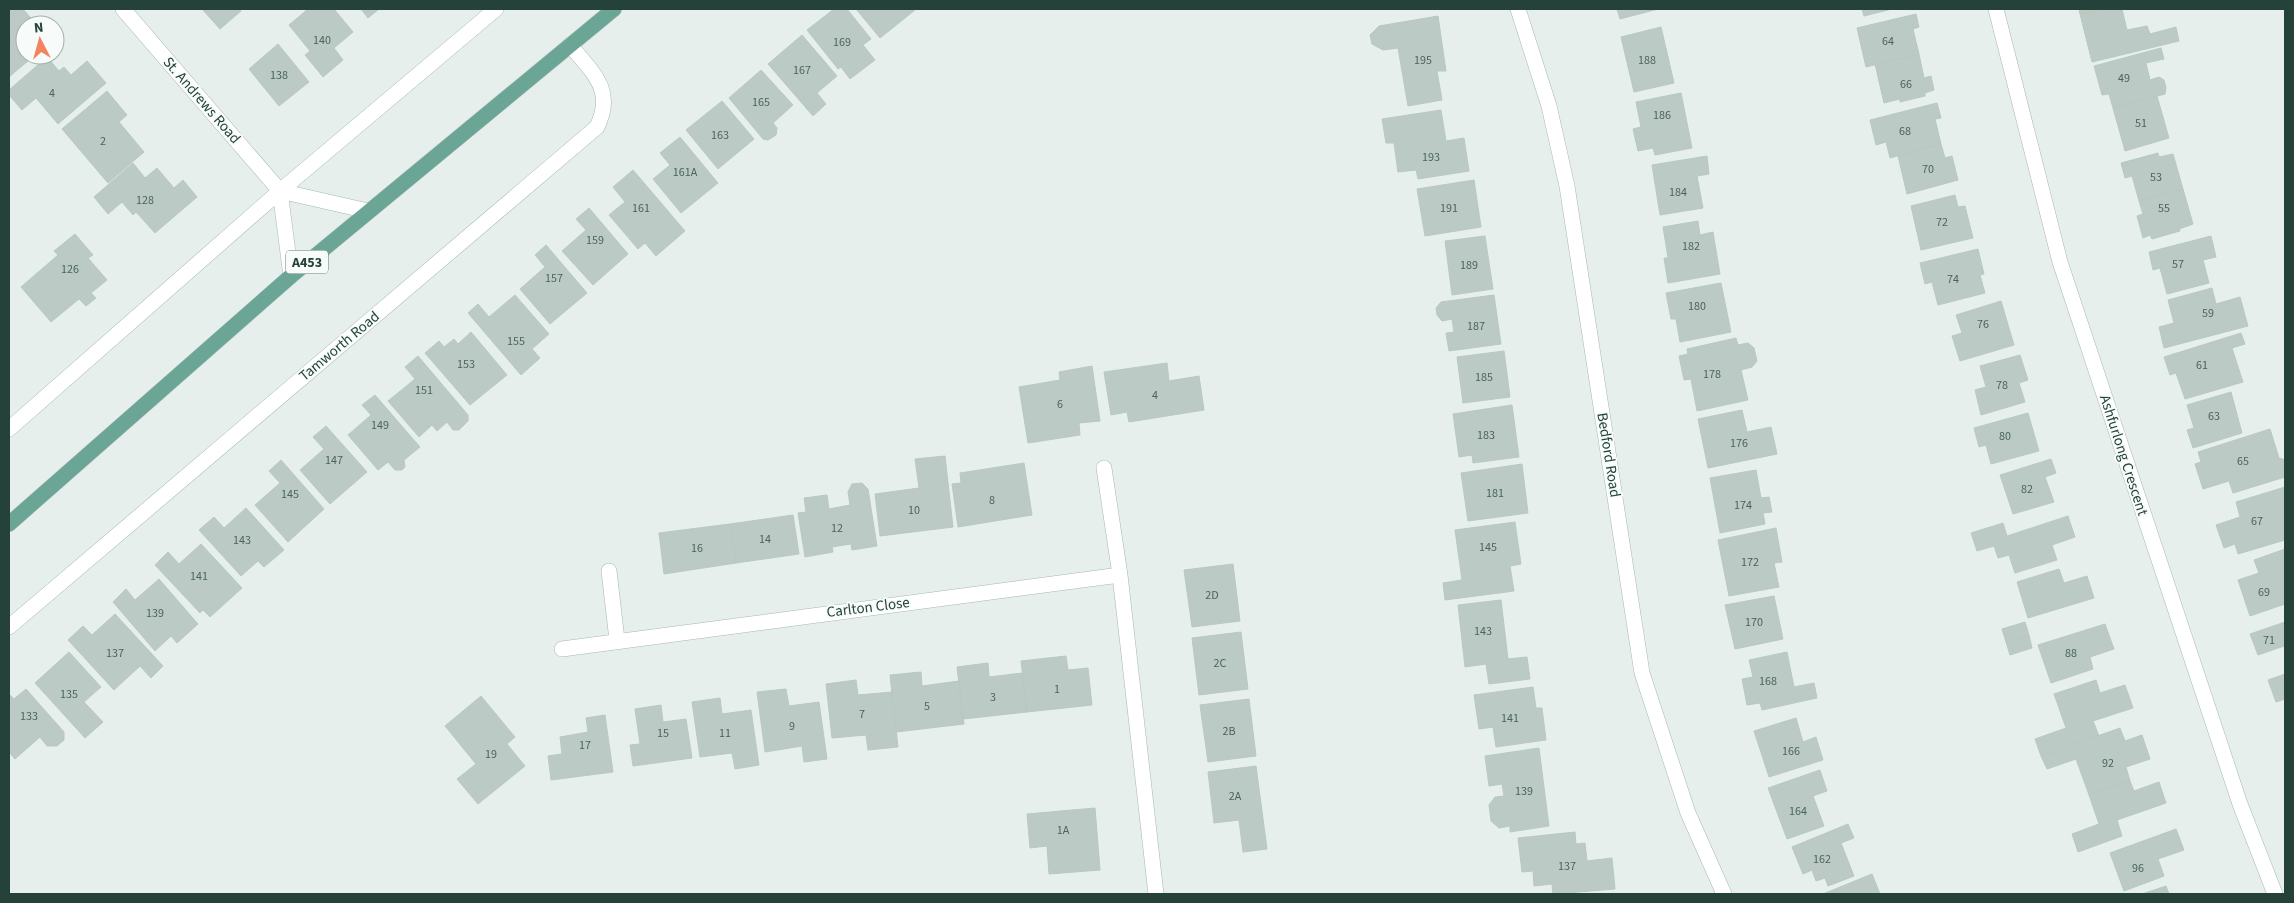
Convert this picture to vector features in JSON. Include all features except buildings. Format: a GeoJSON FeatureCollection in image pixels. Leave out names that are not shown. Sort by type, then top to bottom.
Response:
{"type":"FeatureCollection","features":[{"type":"Feature","properties":{"kind":"main road","name":"A453"},"geometry":{"type":"LineString","coordinates":[[9,524],[291,276],[614,9]]}},
{"type":"Feature","properties":{"kind":"street","name":"St. Andrews Road"},"geometry":{"type":"LineString","coordinates":[[123,9],[280,191]]}},
{"type":"Feature","properties":{"kind":"street"},"geometry":{"type":"LineString","coordinates":[[9,429],[280,191],[496,9]]}},
{"type":"Feature","properties":{"kind":"street","name":"Bedford Road"},"geometry":{"type":"LineString","coordinates":[[1518,9],[1549,106],[1567,186],[1642,673],[1688,813],[1724,894]]}},
{"type":"Feature","properties":{"kind":"street","name":"Ashfurlong Crescent"},"geometry":{"type":"LineString","coordinates":[[1996,9],[2060,262],[2237,794],[2275,894]]}},
{"type":"Feature","properties":{"kind":"street","name":"Tamworth Road"},"geometry":{"type":"LineString","coordinates":[[9,628],[596,127],[604,112],[604,95],[594,74],[570,44]]}},
{"type":"Feature","properties":{"kind":"street"},"geometry":{"type":"LineString","coordinates":[[280,191],[368,211]]}},
{"type":"Feature","properties":{"kind":"street"},"geometry":{"type":"LineString","coordinates":[[280,191],[291,276]]}},
{"type":"Feature","properties":{"kind":"street"},"geometry":{"type":"LineString","coordinates":[[1104,468],[1120,575],[1156,894]]}},
{"type":"Feature","properties":{"kind":"street"},"geometry":{"type":"LineString","coordinates":[[609,571],[616,640]]}},
{"type":"Feature","properties":{"kind":"street","name":"Carlton Close"},"geometry":{"type":"LineString","coordinates":[[562,648],[1120,575]]}}]}
